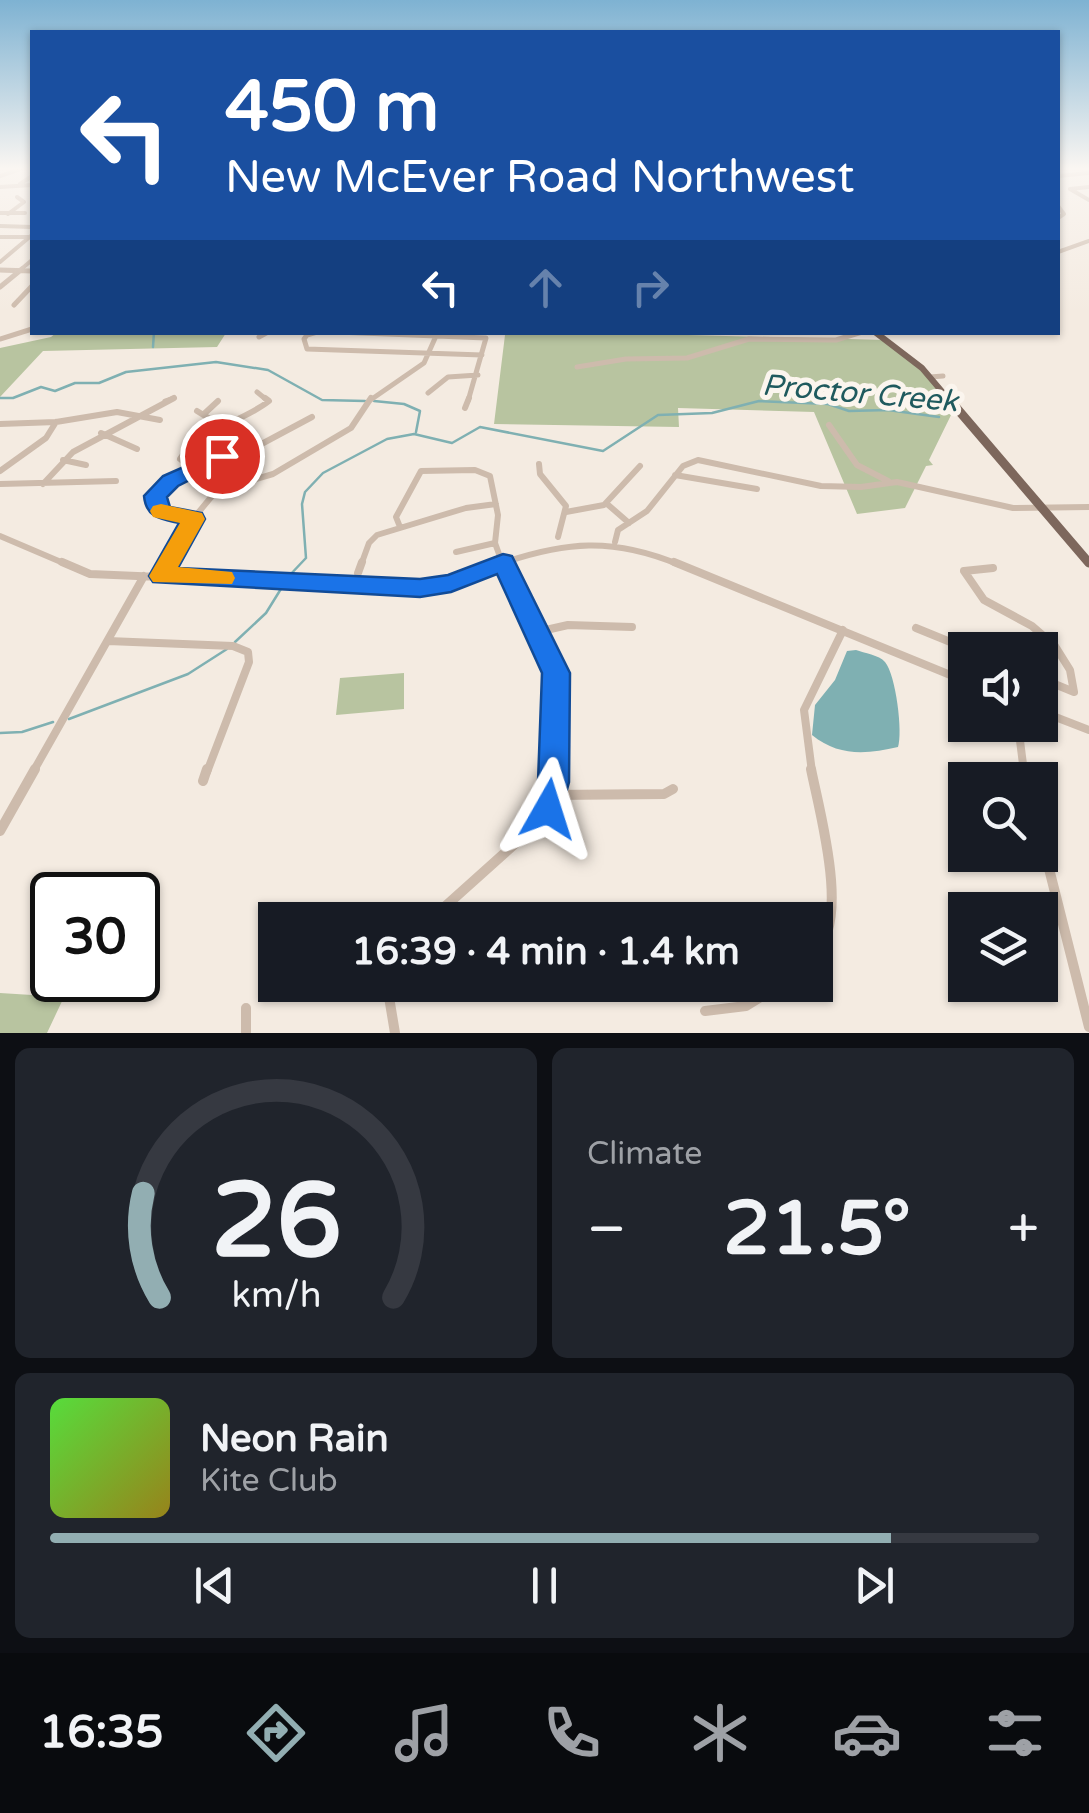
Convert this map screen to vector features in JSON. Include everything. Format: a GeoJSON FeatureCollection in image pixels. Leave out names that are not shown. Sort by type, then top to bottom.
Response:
{"type":"FeatureCollection","features":[{"type":"Feature","properties":{"kind":"main road"},"geometry":{"type":"LineString","coordinates":[[880,335],[906,352],[930,377],[1089,563]]}},
{"type":"Feature","properties":{"kind":"street"},"geometry":{"type":"LineString","coordinates":[[0,226],[30,227]]}},
{"type":"Feature","properties":{"kind":"street"},"geometry":{"type":"LineString","coordinates":[[0,237],[30,236]]}},
{"type":"Feature","properties":{"kind":"street"},"geometry":{"type":"LineString","coordinates":[[0,262],[30,237]]}},
{"type":"Feature","properties":{"kind":"street"},"geometry":{"type":"LineString","coordinates":[[1060,251],[1089,241]]}},
{"type":"Feature","properties":{"kind":"street"},"geometry":{"type":"LineString","coordinates":[[0,249],[15,250]]}},
{"type":"Feature","properties":{"kind":"street"},"geometry":{"type":"LineString","coordinates":[[0,287],[30,262]]}},
{"type":"Feature","properties":{"kind":"street"},"geometry":{"type":"LineString","coordinates":[[0,270],[30,271]]}},
{"type":"Feature","properties":{"kind":"street"},"geometry":{"type":"LineString","coordinates":[[14,305],[30,288]]}},
{"type":"Feature","properties":{"kind":"street"},"geometry":{"type":"LineString","coordinates":[[0,339],[30,330]]}},
{"type":"Feature","properties":{"kind":"street"},"geometry":{"type":"LineString","coordinates":[[305,335],[307,349],[482,356]]}},
{"type":"Feature","properties":{"kind":"street"},"geometry":{"type":"LineString","coordinates":[[411,335],[486,338],[465,408]]}},
{"type":"Feature","properties":{"kind":"street"},"geometry":{"type":"LineString","coordinates":[[577,367],[631,358],[686,358],[708,350],[731,348],[749,339],[836,340],[852,335]]}},
{"type":"Feature","properties":{"kind":"street"},"geometry":{"type":"LineString","coordinates":[[161,576],[194,519],[218,492],[273,474],[345,433],[372,396],[421,366],[436,336]]}},
{"type":"Feature","properties":{"kind":"street"},"geometry":{"type":"LineString","coordinates":[[428,393],[448,377],[478,375]]}},
{"type":"Feature","properties":{"kind":"street"},"geometry":{"type":"LineString","coordinates":[[930,377],[943,376]]}},
{"type":"Feature","properties":{"kind":"street"},"geometry":{"type":"LineString","coordinates":[[192,469],[181,460],[192,440],[262,409],[269,400],[257,392]]}},
{"type":"Feature","properties":{"kind":"street"},"geometry":{"type":"LineString","coordinates":[[43,484],[62,460],[101,433],[150,405],[174,398]]}},
{"type":"Feature","properties":{"kind":"street"},"geometry":{"type":"LineString","coordinates":[[214,430],[201,412],[218,402]]}},
{"type":"Feature","properties":{"kind":"street"},"geometry":{"type":"LineString","coordinates":[[0,424],[56,422],[104,412],[160,420]]}},
{"type":"Feature","properties":{"kind":"street"},"geometry":{"type":"LineString","coordinates":[[194,519],[163,512],[154,500],[164,485],[214,458],[254,448],[312,418]]}},
{"type":"Feature","properties":{"kind":"street"},"geometry":{"type":"LineString","coordinates":[[0,472],[46,438],[56,422]]}},
{"type":"Feature","properties":{"kind":"street"},"geometry":{"type":"LineString","coordinates":[[829,424],[857,465],[889,482],[1013,508],[1089,507]]}},
{"type":"Feature","properties":{"kind":"street"},"geometry":{"type":"LineString","coordinates":[[101,433],[114,442],[136,448]]}},
{"type":"Feature","properties":{"kind":"street"},"geometry":{"type":"LineString","coordinates":[[62,460],[86,465]]}},
{"type":"Feature","properties":{"kind":"street"},"geometry":{"type":"LineString","coordinates":[[615,542],[618,530],[646,511],[688,462],[704,460],[821,486],[861,487],[889,482]]}},
{"type":"Feature","properties":{"kind":"street"},"geometry":{"type":"LineString","coordinates":[[539,464],[540,474],[564,499],[566,512],[558,538]]}},
{"type":"Feature","properties":{"kind":"street"},"geometry":{"type":"LineString","coordinates":[[566,512],[606,503],[640,466]]}},
{"type":"Feature","properties":{"kind":"street"},"geometry":{"type":"LineString","coordinates":[[400,528],[396,518],[417,474],[428,469],[486,473],[496,504],[495,543],[554,664],[557,682],[552,795],[538,824],[450,902]]}},
{"type":"Feature","properties":{"kind":"street"},"geometry":{"type":"LineString","coordinates":[[675,475],[757,488]]}},
{"type":"Feature","properties":{"kind":"street"},"geometry":{"type":"LineString","coordinates":[[0,484],[116,480]]}},
{"type":"Feature","properties":{"kind":"street"},"geometry":{"type":"LineString","coordinates":[[606,503],[630,523]]}},
{"type":"Feature","properties":{"kind":"street"},"geometry":{"type":"LineString","coordinates":[[358,573],[371,538],[466,508],[496,504]]}},
{"type":"Feature","properties":{"kind":"street"},"geometry":{"type":"LineString","coordinates":[[0,536],[79,571],[420,588],[451,584],[503,562],[582,544],[615,542],[642,549],[948,674]]}},
{"type":"Feature","properties":{"kind":"street"},"geometry":{"type":"LineString","coordinates":[[456,552],[495,543]]}},
{"type":"Feature","properties":{"kind":"street"},"geometry":{"type":"LineString","coordinates":[[994,568],[964,571],[984,600],[1039,632]]}},
{"type":"Feature","properties":{"kind":"street"},"geometry":{"type":"LineString","coordinates":[[0,831],[144,576]]}},
{"type":"Feature","properties":{"kind":"street"},"geometry":{"type":"LineString","coordinates":[[537,632],[568,624],[632,627]]}},
{"type":"Feature","properties":{"kind":"street"},"geometry":{"type":"LineString","coordinates":[[916,628],[948,641]]}},
{"type":"Feature","properties":{"kind":"street"},"geometry":{"type":"LineString","coordinates":[[832,902],[832,877],[804,710],[843,630]]}},
{"type":"Feature","properties":{"kind":"street"},"geometry":{"type":"LineString","coordinates":[[108,641],[232,646],[248,652],[249,662],[203,781]]}},
{"type":"Feature","properties":{"kind":"street"},"geometry":{"type":"LineString","coordinates":[[1058,649],[1070,670],[1074,692],[1058,685]]}},
{"type":"Feature","properties":{"kind":"street"},"geometry":{"type":"LineString","coordinates":[[1058,718],[1089,730]]}},
{"type":"Feature","properties":{"kind":"street"},"geometry":{"type":"LineString","coordinates":[[552,795],[664,794],[673,789]]}},
{"type":"Feature","properties":{"kind":"street"},"geometry":{"type":"LineString","coordinates":[[1053,872],[1089,1028]]}},
{"type":"Feature","properties":{"kind":"street"},"geometry":{"type":"LineString","coordinates":[[390,1002],[395,1033]]}},
{"type":"Feature","properties":{"kind":"street"},"geometry":{"type":"LineString","coordinates":[[704,1012],[724,1012],[759,1002]]}},
{"type":"Feature","properties":{"kind":"street"},"geometry":{"type":"LineString","coordinates":[[246,1008],[246,1033]]}},
{"type":"Feature","properties":{"kind":"green space"},"geometry":{"type":"Polygon","coordinates":[[[225,335],[217,347],[43,351],[0,397],[0,348],[51,337],[225,335]]]}},
{"type":"Feature","properties":{"kind":"green space"},"geometry":{"type":"Polygon","coordinates":[[[505,335],[886,340],[925,370],[954,409],[929,460],[933,465],[926,466],[905,508],[857,514],[814,412],[678,408],[679,427],[494,424],[505,335]]]}},
{"type":"Feature","properties":{"kind":"green space"},"geometry":{"type":"Polygon","coordinates":[[[404,673],[404,709],[336,715],[340,678],[404,673]]]}},
{"type":"Feature","properties":{"kind":"green space"},"geometry":{"type":"Polygon","coordinates":[[[0,993],[30,995],[30,1002],[62,1002],[47,1033],[0,1033],[0,993]]]}},
{"type":"Feature","properties":{"kind":"water"},"geometry":{"type":"Polygon","coordinates":[[[847,651],[879,658],[889,669],[900,730],[898,747],[854,752],[832,747],[812,735],[815,705],[835,680],[847,651]]]}},
{"type":"Feature","properties":{"kind":"waterway"},"geometry":{"type":"LineString","coordinates":[[153,347],[154,335]]}},
{"type":"Feature","properties":{"kind":"waterway","name":"Proctor Creek"},"geometry":{"type":"LineString","coordinates":[[0,398],[13,398],[41,387],[55,391],[75,383],[99,383],[126,372],[216,362],[268,370],[322,400],[365,401]]}},
{"type":"Feature","properties":{"kind":"waterway","name":"Proctor Creek"},"geometry":{"type":"LineString","coordinates":[[374,401],[404,404],[420,411],[416,432]]}},
{"type":"Feature","properties":{"kind":"waterway","name":"Proctor Creek"},"geometry":{"type":"LineString","coordinates":[[288,577],[306,558],[302,504],[305,492],[323,473],[387,439],[414,434],[452,443],[480,427],[603,451],[658,415],[712,413],[759,401],[828,404],[849,411],[888,410],[939,417]]}},
{"type":"Feature","properties":{"kind":"waterway"},"geometry":{"type":"LineString","coordinates":[[235,642],[266,613],[284,584]]}},
{"type":"Feature","properties":{"kind":"waterway"},"geometry":{"type":"LineString","coordinates":[[69,719],[188,674],[227,649]]}},
{"type":"Feature","properties":{"kind":"waterway"},"geometry":{"type":"LineString","coordinates":[[0,733],[22,732],[53,722]]}},
{"type":"Feature","properties":{"kind":"slow traffic"},"geometry":{"type":"LineString","coordinates":[[161,511],[194,519],[161,576],[223,578]]}},
{"type":"Feature","properties":{"kind":"route"},"geometry":{"type":"LineString","coordinates":[[222,456],[170,481],[156,496],[158,510],[194,519],[161,576],[420,588],[451,584],[503,562],[556,673],[553,782],[548,809]]}}]}
